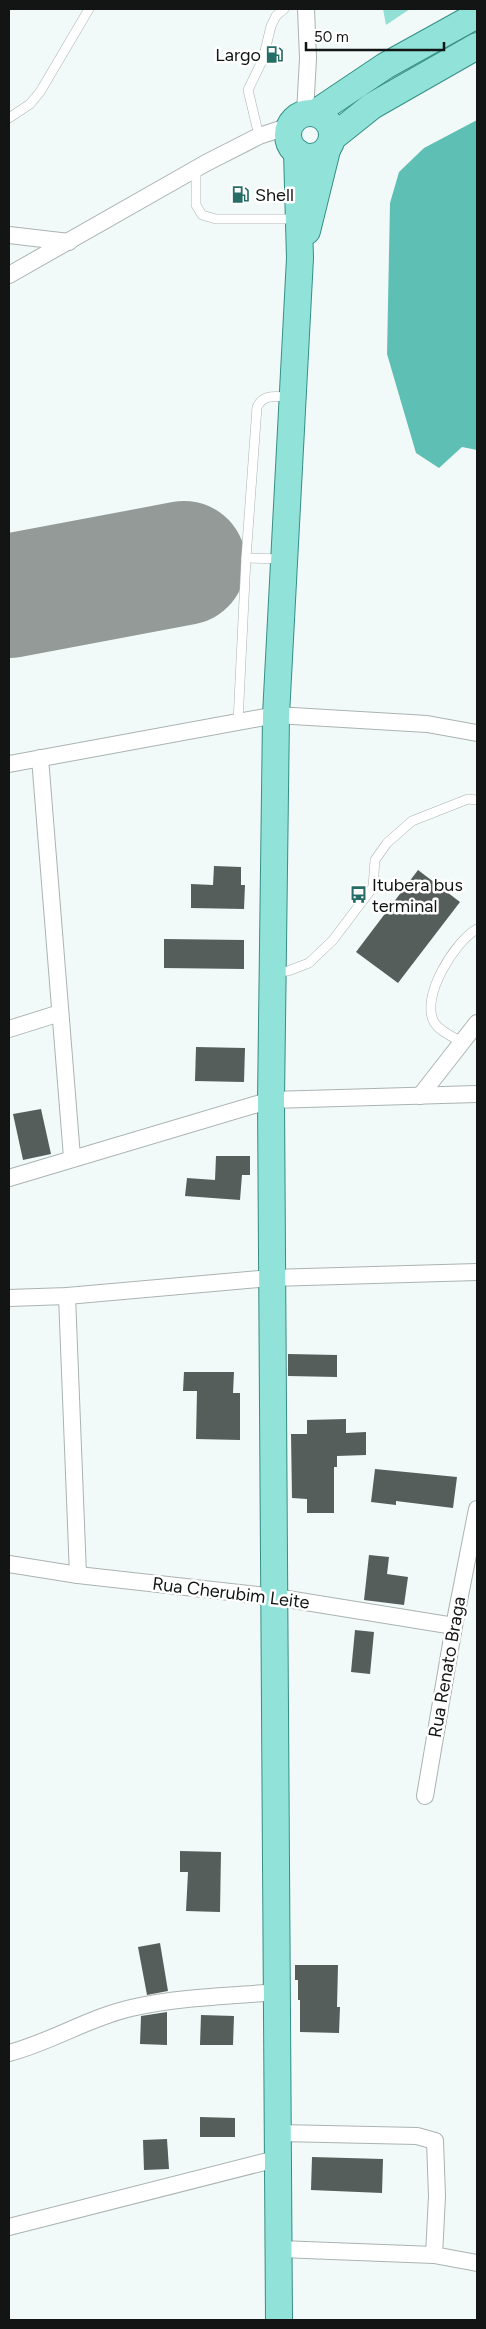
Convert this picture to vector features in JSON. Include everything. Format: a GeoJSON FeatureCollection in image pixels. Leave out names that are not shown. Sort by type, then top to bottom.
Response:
{"type":"FeatureCollection","features":[{"type":"Feature","properties":{"kind":"main road"},"geometry":{"type":"LineString","coordinates":[[477,14],[385,66],[303,117],[288,135],[290,145],[297,152],[306,156],[316,156],[372,106],[477,46]]}},
{"type":"Feature","properties":{"kind":"main road"},"geometry":{"type":"LineString","coordinates":[[300,258],[330,144],[330,125],[324,117],[303,117]]}},
{"type":"Feature","properties":{"kind":"main road"},"geometry":{"type":"LineString","coordinates":[[279,2320],[279,1992],[271,1278],[271,1100],[276,715],[300,258],[297,152]]}},
{"type":"Feature","properties":{"kind":"street"},"geometry":{"type":"LineString","coordinates":[[9,275],[196,169],[259,136],[303,117],[308,58],[306,9]]}},
{"type":"Feature","properties":{"kind":"street"},"geometry":{"type":"LineString","coordinates":[[9,235],[69,242]]}},
{"type":"Feature","properties":{"kind":"street"},"geometry":{"type":"LineString","coordinates":[[9,764],[276,715],[427,724],[477,733]]}},
{"type":"Feature","properties":{"kind":"street"},"geometry":{"type":"LineString","coordinates":[[40,758],[72,1157]]}},
{"type":"Feature","properties":{"kind":"street"},"geometry":{"type":"LineString","coordinates":[[9,1029],[60,1013]]}},
{"type":"Feature","properties":{"kind":"street"},"geometry":{"type":"LineString","coordinates":[[420,1096],[477,1023]]}},
{"type":"Feature","properties":{"kind":"street"},"geometry":{"type":"LineString","coordinates":[[9,1178],[72,1157],[271,1100],[477,1094]]}},
{"type":"Feature","properties":{"kind":"street"},"geometry":{"type":"LineString","coordinates":[[9,1298],[67,1296],[271,1278],[477,1272]]}},
{"type":"Feature","properties":{"kind":"street"},"geometry":{"type":"LineString","coordinates":[[67,1296],[78,1574]]}},
{"type":"Feature","properties":{"kind":"street","name":"Rua Renato Braga"},"geometry":{"type":"LineString","coordinates":[[425,1796],[454,1626],[477,1509]]}},
{"type":"Feature","properties":{"kind":"street","name":"Rua Cherubim Leite"},"geometry":{"type":"LineString","coordinates":[[9,1564],[275,1597],[454,1626]]}},
{"type":"Feature","properties":{"kind":"street"},"geometry":{"type":"LineString","coordinates":[[9,2053],[39,2044],[96,2019],[131,2008],[178,2000],[279,1992]]}},
{"type":"Feature","properties":{"kind":"street"},"geometry":{"type":"LineString","coordinates":[[9,2227],[280,2146],[417,2136],[435,2142],[437,2196],[434,2255]]}},
{"type":"Feature","properties":{"kind":"street"},"geometry":{"type":"LineString","coordinates":[[280,2249],[434,2255],[477,2263]]}},
{"type":"Feature","properties":{"kind":"lane"},"geometry":{"type":"LineString","coordinates":[[9,118],[30,104],[40,92],[89,9]]}},
{"type":"Feature","properties":{"kind":"lane"},"geometry":{"type":"LineString","coordinates":[[259,136],[248,90],[263,58],[276,16],[284,9]]}},
{"type":"Feature","properties":{"kind":"lane"},"geometry":{"type":"LineString","coordinates":[[196,169],[196,205],[202,215],[216,219],[298,219]]}},
{"type":"Feature","properties":{"kind":"lane"},"geometry":{"type":"LineString","coordinates":[[238,722],[246,558],[257,408],[261,400],[267,397],[293,398]]}},
{"type":"Feature","properties":{"kind":"lane"},"geometry":{"type":"LineString","coordinates":[[246,558],[285,559]]}},
{"type":"Feature","properties":{"kind":"lane"},"geometry":{"type":"LineString","coordinates":[[273,972],[300,968],[319,956],[373,887],[375,860],[387,843],[412,821],[468,799],[477,800]]}},
{"type":"Feature","properties":{"kind":"lane"},"geometry":{"type":"LineString","coordinates":[[462,1042],[443,1031],[434,1022],[431,1012],[434,990],[446,961],[460,942],[477,929]]}},
{"type":"Feature","properties":{"kind":"shaded area"},"geometry":{"type":"Polygon","coordinates":[[[383,9],[410,9],[386,25],[383,9]]]}},
{"type":"Feature","properties":{"kind":"shaded area"},"geometry":{"type":"Polygon","coordinates":[[[477,120],[477,450],[462,447],[439,468],[416,453],[387,354],[390,203],[399,172],[424,148],[477,120]]]}},
{"type":"Feature","properties":{"kind":"building"},"geometry":{"type":"Polygon","coordinates":[[[214,866],[241,867],[241,885],[245,885],[244,909],[191,908],[191,884],[213,885],[214,866]]]}},
{"type":"Feature","properties":{"kind":"building"},"geometry":{"type":"Polygon","coordinates":[[[418,870],[460,902],[398,983],[356,952],[418,870]]]}},
{"type":"Feature","properties":{"kind":"building"},"geometry":{"type":"Polygon","coordinates":[[[164,939],[244,940],[244,969],[164,968],[164,939]]]}},
{"type":"Feature","properties":{"kind":"building"},"geometry":{"type":"Polygon","coordinates":[[[196,1047],[245,1048],[244,1082],[195,1081],[196,1047]]]}},
{"type":"Feature","properties":{"kind":"building"},"geometry":{"type":"Polygon","coordinates":[[[41,1109],[51,1154],[23,1160],[13,1114],[41,1109]]]}},
{"type":"Feature","properties":{"kind":"building"},"geometry":{"type":"Polygon","coordinates":[[[216,1156],[250,1156],[250,1175],[242,1175],[240,1200],[185,1196],[187,1178],[215,1180],[216,1156]]]}},
{"type":"Feature","properties":{"kind":"building"},"geometry":{"type":"Polygon","coordinates":[[[288,1354],[337,1355],[337,1377],[288,1376],[288,1354]]]}},
{"type":"Feature","properties":{"kind":"building"},"geometry":{"type":"Polygon","coordinates":[[[184,1372],[234,1372],[233,1393],[240,1393],[240,1440],[196,1439],[197,1391],[183,1391],[184,1372]]]}},
{"type":"Feature","properties":{"kind":"building"},"geometry":{"type":"Polygon","coordinates":[[[346,1419],[346,1433],[366,1432],[366,1455],[337,1456],[337,1467],[334,1467],[334,1513],[307,1513],[307,1499],[292,1498],[291,1434],[307,1434],[307,1420],[346,1419]]]}},
{"type":"Feature","properties":{"kind":"building"},"geometry":{"type":"Polygon","coordinates":[[[375,1469],[457,1477],[453,1508],[396,1501],[396,1505],[371,1502],[375,1469]]]}},
{"type":"Feature","properties":{"kind":"building"},"geometry":{"type":"Polygon","coordinates":[[[369,1555],[389,1557],[387,1574],[408,1577],[404,1605],[364,1600],[369,1555]]]}},
{"type":"Feature","properties":{"kind":"building"},"geometry":{"type":"Polygon","coordinates":[[[355,1630],[374,1632],[370,1674],[351,1672],[355,1630]]]}},
{"type":"Feature","properties":{"kind":"building"},"geometry":{"type":"Polygon","coordinates":[[[180,1851],[221,1852],[220,1912],[186,1911],[188,1872],[180,1872],[180,1851]]]}},
{"type":"Feature","properties":{"kind":"building"},"geometry":{"type":"Polygon","coordinates":[[[160,1943],[168,1991],[147,1995],[138,1947],[160,1943]]]}},
{"type":"Feature","properties":{"kind":"building"},"geometry":{"type":"Polygon","coordinates":[[[295,1965],[338,1965],[337,2007],[340,2007],[339,2033],[300,2032],[300,2000],[298,2000],[298,1980],[295,1980],[295,1965]]]}},
{"type":"Feature","properties":{"kind":"building"},"geometry":{"type":"Polygon","coordinates":[[[167,2012],[167,2045],[140,2044],[141,2016],[167,2012]]]}},
{"type":"Feature","properties":{"kind":"building"},"geometry":{"type":"Polygon","coordinates":[[[201,2015],[234,2016],[233,2045],[200,2045],[201,2015]]]}},
{"type":"Feature","properties":{"kind":"building"},"geometry":{"type":"Polygon","coordinates":[[[200,2117],[235,2118],[235,2137],[200,2137],[200,2117]]]}},
{"type":"Feature","properties":{"kind":"building"},"geometry":{"type":"Polygon","coordinates":[[[167,2139],[169,2169],[144,2170],[143,2140],[167,2139]]]}},
{"type":"Feature","properties":{"kind":"building"},"geometry":{"type":"Polygon","coordinates":[[[312,2157],[383,2159],[382,2193],[311,2190],[312,2157]]]}},
{"type":"Feature","properties":{"kind":"runway"},"geometry":{"type":"LineString","coordinates":[[9,596],[184,563]]}},
{"type":"Feature","properties":{"kind":"place","name":"Largo"},"geometry":{"type":"Point","coordinates":[275,55]}},
{"type":"Feature","properties":{"kind":"place","name":"Shell"},"geometry":{"type":"Point","coordinates":[241,195]}},
{"type":"Feature","properties":{"kind":"place","name":"Itubera bus terminal"},"geometry":{"type":"Point","coordinates":[358,895]}}]}
